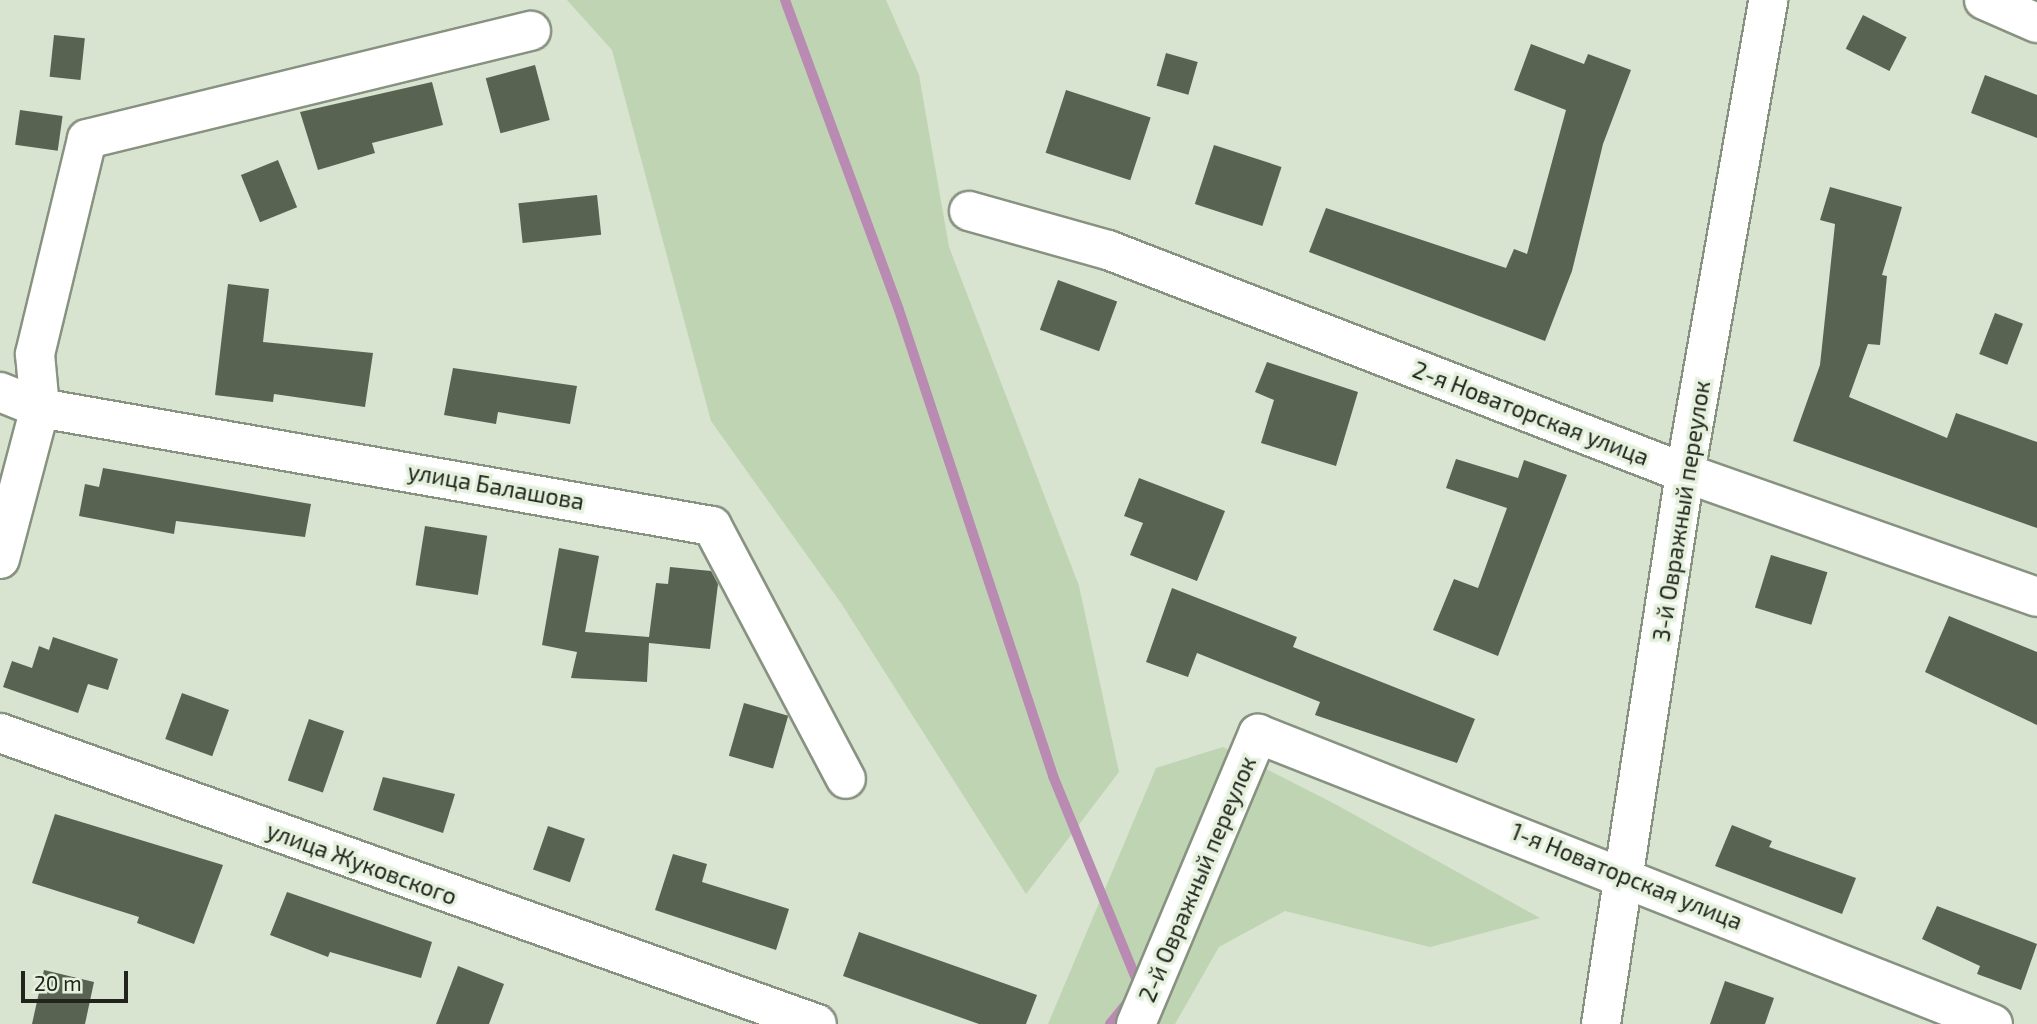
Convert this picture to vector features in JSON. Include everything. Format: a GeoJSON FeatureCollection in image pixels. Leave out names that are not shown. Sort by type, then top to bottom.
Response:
{"type":"FeatureCollection","features":[{"type":"Feature","properties":{"kind":"street","name":"3-й Овражный переулок"},"geometry":{"type":"LineString","coordinates":[[1601,1024],[1685,472],[1768,0]]}},
{"type":"Feature","properties":{"kind":"street"},"geometry":{"type":"LineString","coordinates":[[1984,0],[2037,23]]}},
{"type":"Feature","properties":{"kind":"street"},"geometry":{"type":"LineString","coordinates":[[0,559],[40,408],[35,355],[88,139],[531,31]]}},
{"type":"Feature","properties":{"kind":"street","name":"2-я Новаторская улица"},"geometry":{"type":"LineString","coordinates":[[970,211],[1108,250],[1685,472],[2037,597]]}},
{"type":"Feature","properties":{"kind":"street","name":"улица Балашова"},"geometry":{"type":"LineString","coordinates":[[0,392],[40,408],[712,526],[846,779]]}},
{"type":"Feature","properties":{"kind":"street","name":"улица Жуковского"},"geometry":{"type":"LineString","coordinates":[[0,733],[817,1024]]}},
{"type":"Feature","properties":{"kind":"street","name":"1-я Новаторская улица"},"geometry":{"type":"LineString","coordinates":[[1258,734],[1624,874],[1993,1024]]}},
{"type":"Feature","properties":{"kind":"street","name":"2-й Овражный переулок"},"geometry":{"type":"LineString","coordinates":[[1136,1024],[1258,734]]}},
{"type":"Feature","properties":{"kind":"green space"},"geometry":{"type":"Polygon","coordinates":[[[567,0],[886,0],[919,75],[949,247],[1079,586],[1119,772],[1026,894],[841,603],[711,421],[612,50],[567,0]]]}},
{"type":"Feature","properties":{"kind":"green space"},"geometry":{"type":"Polygon","coordinates":[[[1223,747],[1335,804],[1540,918],[1430,947],[1285,911],[1219,947],[1175,1024],[1048,1024],[1156,768],[1223,747]]]}},
{"type":"Feature","properties":{"kind":"building"},"geometry":{"type":"Polygon","coordinates":[[[1863,15],[1907,37],[1889,71],[1846,49],[1863,15]]]}},
{"type":"Feature","properties":{"kind":"building"},"geometry":{"type":"Polygon","coordinates":[[[54,35],[85,38],[80,80],[50,77],[54,35]]]}},
{"type":"Feature","properties":{"kind":"building"},"geometry":{"type":"Polygon","coordinates":[[[1531,44],[1584,64],[1588,54],[1631,70],[1603,144],[1572,271],[1545,341],[1309,252],[1326,208],[1506,268],[1514,249],[1527,254],[1566,110],[1514,90],[1531,44]]]}},
{"type":"Feature","properties":{"kind":"building"},"geometry":{"type":"Polygon","coordinates":[[[1166,53],[1198,62],[1188,95],[1157,86],[1166,53]]]}},
{"type":"Feature","properties":{"kind":"building"},"geometry":{"type":"Polygon","coordinates":[[[535,65],[550,120],[500,133],[486,78],[535,65]]]}},
{"type":"Feature","properties":{"kind":"building"},"geometry":{"type":"Polygon","coordinates":[[[1985,75],[2037,95],[2037,138],[1971,113],[1985,75]]]}},
{"type":"Feature","properties":{"kind":"building"},"geometry":{"type":"Polygon","coordinates":[[[432,82],[443,125],[372,143],[375,153],[318,170],[300,112],[432,82]]]}},
{"type":"Feature","properties":{"kind":"building"},"geometry":{"type":"Polygon","coordinates":[[[1066,90],[1151,118],[1130,180],[1046,153],[1066,90]]]}},
{"type":"Feature","properties":{"kind":"building"},"geometry":{"type":"Polygon","coordinates":[[[20,110],[63,116],[58,151],[15,145],[20,110]]]}},
{"type":"Feature","properties":{"kind":"building"},"geometry":{"type":"Polygon","coordinates":[[[1214,145],[1282,167],[1262,226],[1195,204],[1214,145]]]}},
{"type":"Feature","properties":{"kind":"building"},"geometry":{"type":"Polygon","coordinates":[[[278,160],[297,207],[260,222],[241,175],[278,160]]]}},
{"type":"Feature","properties":{"kind":"building"},"geometry":{"type":"Polygon","coordinates":[[[1830,187],[1902,207],[1882,275],[1887,276],[1880,345],[1868,344],[1849,397],[1947,438],[1956,413],[2037,442],[2037,528],[1793,441],[1820,365],[1835,224],[1820,220],[1830,187]]]}},
{"type":"Feature","properties":{"kind":"building"},"geometry":{"type":"Polygon","coordinates":[[[597,195],[601,235],[523,243],[518,203],[597,195]]]}},
{"type":"Feature","properties":{"kind":"building"},"geometry":{"type":"Polygon","coordinates":[[[1058,280],[1117,302],[1099,351],[1040,330],[1058,280]]]}},
{"type":"Feature","properties":{"kind":"building"},"geometry":{"type":"Polygon","coordinates":[[[228,284],[269,289],[263,342],[373,353],[365,407],[274,394],[273,402],[215,395],[228,284]]]}},
{"type":"Feature","properties":{"kind":"building"},"geometry":{"type":"Polygon","coordinates":[[[1995,313],[2023,324],[2007,365],[1979,354],[1995,313]]]}},
{"type":"Feature","properties":{"kind":"building"},"geometry":{"type":"Polygon","coordinates":[[[1267,362],[1358,392],[1336,466],[1261,443],[1274,400],[1255,392],[1267,362]]]}},
{"type":"Feature","properties":{"kind":"building"},"geometry":{"type":"Polygon","coordinates":[[[453,368],[577,386],[570,424],[498,412],[496,424],[444,415],[453,368]]]}},
{"type":"Feature","properties":{"kind":"building"},"geometry":{"type":"Polygon","coordinates":[[[1456,459],[1518,478],[1524,460],[1567,475],[1498,656],[1433,630],[1454,579],[1478,588],[1507,508],[1446,488],[1456,459]]]}},
{"type":"Feature","properties":{"kind":"building"},"geometry":{"type":"Polygon","coordinates":[[[103,468],[311,504],[305,537],[176,521],[174,534],[79,516],[85,484],[99,487],[103,468]]]}},
{"type":"Feature","properties":{"kind":"building"},"geometry":{"type":"Polygon","coordinates":[[[1139,478],[1225,511],[1197,581],[1130,555],[1143,523],[1124,516],[1139,478]]]}},
{"type":"Feature","properties":{"kind":"building"},"geometry":{"type":"Polygon","coordinates":[[[425,526],[487,536],[478,595],[416,585],[425,526]]]}},
{"type":"Feature","properties":{"kind":"building"},"geometry":{"type":"Polygon","coordinates":[[[559,548],[599,556],[585,632],[649,637],[656,583],[668,584],[670,567],[711,571],[718,584],[710,649],[649,643],[647,682],[571,678],[577,652],[542,645],[559,548]]]}},
{"type":"Feature","properties":{"kind":"building"},"geometry":{"type":"Polygon","coordinates":[[[1771,555],[1827,572],[1811,625],[1755,608],[1771,555]]]}},
{"type":"Feature","properties":{"kind":"building"},"geometry":{"type":"Polygon","coordinates":[[[1172,588],[1297,637],[1293,647],[1475,719],[1457,763],[1315,715],[1320,702],[1197,653],[1188,677],[1146,662],[1172,588]]]}},
{"type":"Feature","properties":{"kind":"building"},"geometry":{"type":"Polygon","coordinates":[[[1949,616],[2037,652],[2037,725],[1925,672],[1949,616]]]}},
{"type":"Feature","properties":{"kind":"building"},"geometry":{"type":"Polygon","coordinates":[[[53,637],[118,659],[108,690],[88,684],[78,713],[3,687],[12,661],[32,668],[39,646],[49,650],[53,637]]]}},
{"type":"Feature","properties":{"kind":"building"},"geometry":{"type":"Polygon","coordinates":[[[182,693],[229,710],[212,756],[165,739],[182,693]]]}},
{"type":"Feature","properties":{"kind":"building"},"geometry":{"type":"Polygon","coordinates":[[[744,703],[788,716],[773,769],[729,756],[744,703]]]}},
{"type":"Feature","properties":{"kind":"building"},"geometry":{"type":"Polygon","coordinates":[[[309,719],[344,731],[323,793],[288,780],[309,719]]]}},
{"type":"Feature","properties":{"kind":"building"},"geometry":{"type":"Polygon","coordinates":[[[383,777],[455,794],[443,833],[373,810],[383,777]]]}},
{"type":"Feature","properties":{"kind":"building"},"geometry":{"type":"Polygon","coordinates":[[[55,814],[223,865],[194,944],[137,923],[139,917],[32,883],[55,814]]]}},
{"type":"Feature","properties":{"kind":"building"},"geometry":{"type":"Polygon","coordinates":[[[1732,825],[1772,841],[1769,847],[1856,878],[1842,914],[1715,866],[1732,825]]]}},
{"type":"Feature","properties":{"kind":"building"},"geometry":{"type":"Polygon","coordinates":[[[548,826],[585,839],[570,882],[533,869],[548,826]]]}},
{"type":"Feature","properties":{"kind":"building"},"geometry":{"type":"Polygon","coordinates":[[[673,854],[707,864],[702,882],[789,909],[776,950],[655,910],[673,854]]]}},
{"type":"Feature","properties":{"kind":"building"},"geometry":{"type":"Polygon","coordinates":[[[287,892],[432,942],[421,978],[330,952],[328,957],[270,935],[287,892]]]}},
{"type":"Feature","properties":{"kind":"building"},"geometry":{"type":"Polygon","coordinates":[[[1937,906],[2037,944],[2021,990],[1977,974],[1980,966],[1922,939],[1937,906]]]}},
{"type":"Feature","properties":{"kind":"building"},"geometry":{"type":"Polygon","coordinates":[[[859,932],[1037,995],[1026,1024],[979,1024],[843,976],[859,932]]]}},
{"type":"Feature","properties":{"kind":"building"},"geometry":{"type":"Polygon","coordinates":[[[458,966],[504,984],[489,1024],[436,1024],[458,966]]]}},
{"type":"Feature","properties":{"kind":"building"},"geometry":{"type":"Polygon","coordinates":[[[44,970],[94,982],[85,1024],[32,1024],[44,970]]]}},
{"type":"Feature","properties":{"kind":"building"},"geometry":{"type":"Polygon","coordinates":[[[1725,981],[1774,998],[1765,1024],[1710,1024],[1725,981]]]}},
{"type":"Feature","properties":{"kind":"waterway"},"geometry":{"type":"LineString","coordinates":[[785,0],[899,310],[1053,776],[1139,986]]}},
{"type":"Feature","properties":{"kind":"waterway"},"geometry":{"type":"LineString","coordinates":[[1110,1024],[1130,999]]}}]}
